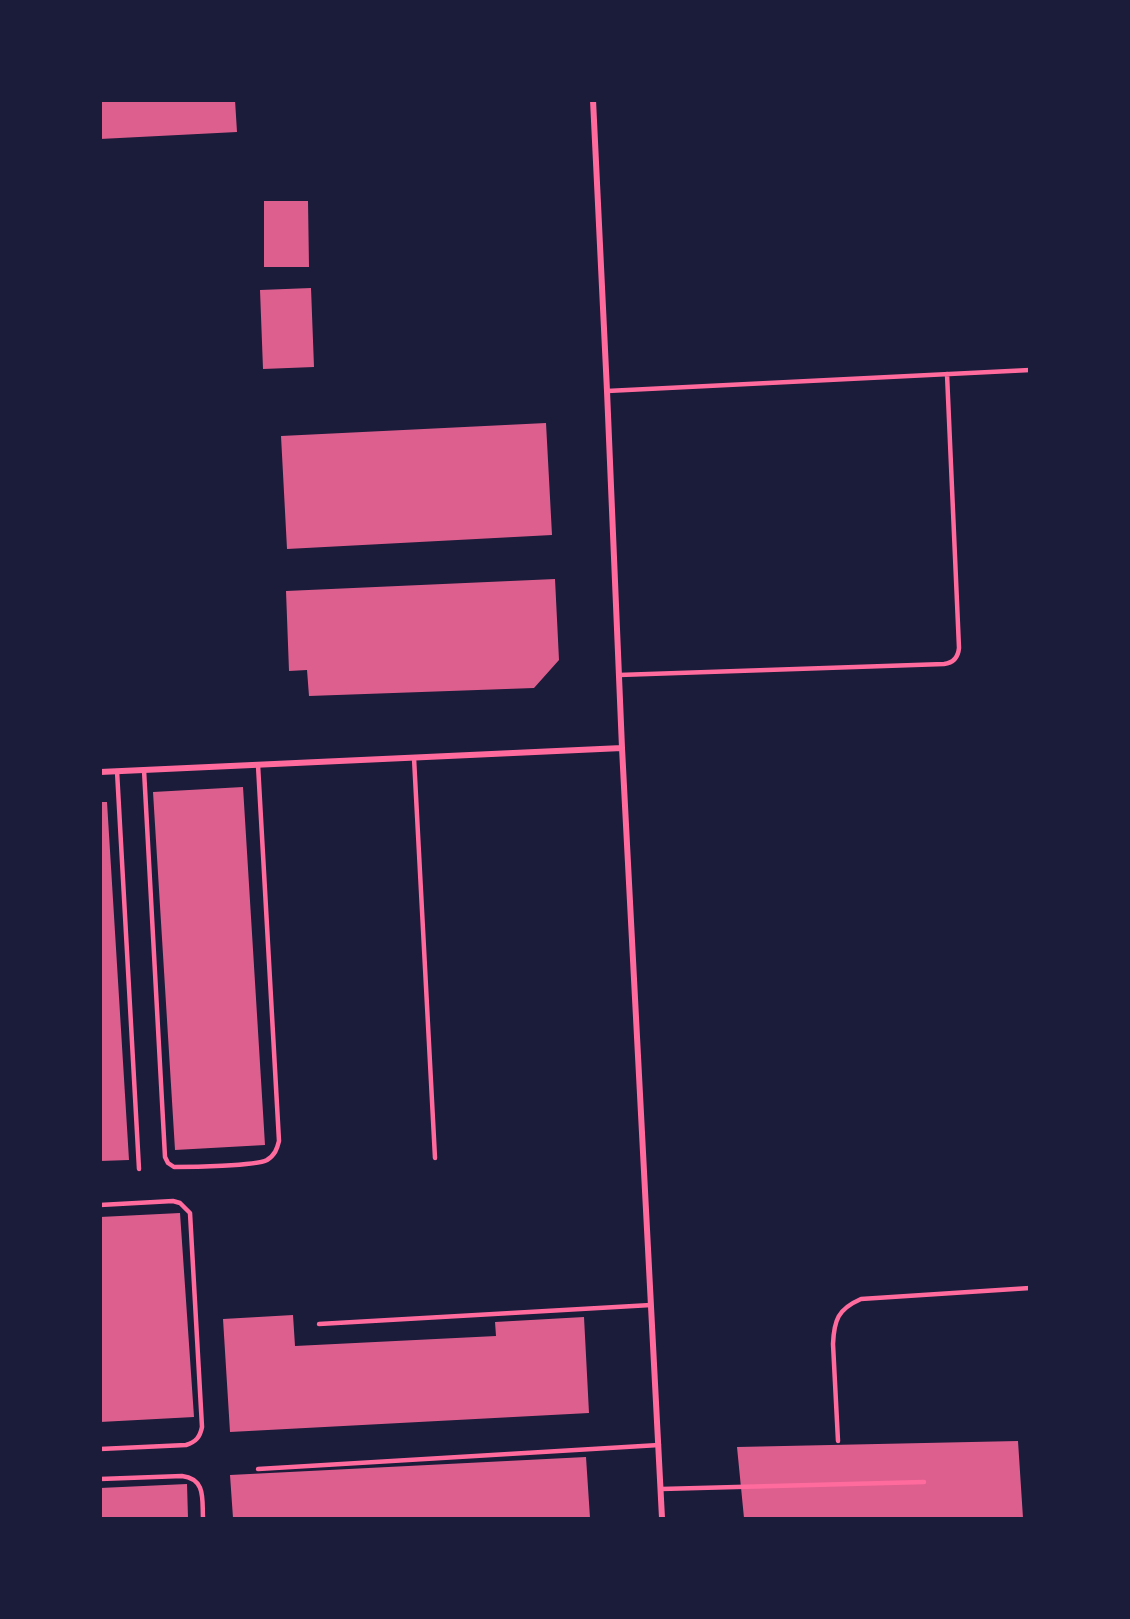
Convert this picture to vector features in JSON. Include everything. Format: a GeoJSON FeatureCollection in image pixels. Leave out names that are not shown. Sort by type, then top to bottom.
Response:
{"type":"FeatureCollection","features":[{"type":"Feature","properties":{"kind":"street"},"geometry":{"type":"LineString","coordinates":[[592,100],[622,748],[662,1518]]}},
{"type":"Feature","properties":{"kind":"street"},"geometry":{"type":"LineString","coordinates":[[100,772],[622,748]]}},
{"type":"Feature","properties":{"kind":"lane"},"geometry":{"type":"LineString","coordinates":[[607,391],[1029,370]]}},
{"type":"Feature","properties":{"kind":"lane"},"geometry":{"type":"LineString","coordinates":[[619,675],[944,664],[957,658],[959,648],[947,374]]}},
{"type":"Feature","properties":{"kind":"lane"},"geometry":{"type":"LineString","coordinates":[[414,758],[435,1158]]}},
{"type":"Feature","properties":{"kind":"lane"},"geometry":{"type":"LineString","coordinates":[[144,770],[165,1157],[174,1167],[259,1163],[273,1156],[279,1141],[258,765]]}},
{"type":"Feature","properties":{"kind":"lane"},"geometry":{"type":"LineString","coordinates":[[117,771],[139,1169]]}},
{"type":"Feature","properties":{"kind":"lane"},"geometry":{"type":"LineString","coordinates":[[100,1204],[173,1201],[180,1203],[190,1213],[202,1427],[198,1439],[186,1444],[100,1449]]}},
{"type":"Feature","properties":{"kind":"lane"},"geometry":{"type":"LineString","coordinates":[[838,1441],[834,1329],[839,1316],[848,1305],[861,1299],[1029,1288]]}},
{"type":"Feature","properties":{"kind":"lane"},"geometry":{"type":"LineString","coordinates":[[319,1324],[651,1305]]}},
{"type":"Feature","properties":{"kind":"lane"},"geometry":{"type":"LineString","coordinates":[[258,1469],[659,1445]]}},
{"type":"Feature","properties":{"kind":"lane"},"geometry":{"type":"LineString","coordinates":[[100,1479],[189,1476],[200,1486],[203,1518]]}},
{"type":"Feature","properties":{"kind":"lane"},"geometry":{"type":"LineString","coordinates":[[661,1489],[924,1482]]}},
{"type":"Feature","properties":{"kind":"building"},"geometry":{"type":"Polygon","coordinates":[[[100,100],[235,100],[237,132],[100,139],[100,100]]]}},
{"type":"Feature","properties":{"kind":"building"},"geometry":{"type":"Polygon","coordinates":[[[264,201],[308,201],[309,267],[264,267],[264,201]]]}},
{"type":"Feature","properties":{"kind":"building"},"geometry":{"type":"Polygon","coordinates":[[[311,288],[314,367],[263,369],[260,290],[311,288]]]}},
{"type":"Feature","properties":{"kind":"building"},"geometry":{"type":"Polygon","coordinates":[[[546,423],[552,535],[287,549],[281,436],[546,423]]]}},
{"type":"Feature","properties":{"kind":"building"},"geometry":{"type":"Polygon","coordinates":[[[555,579],[559,660],[534,688],[309,696],[307,670],[289,671],[286,591],[555,579]]]}},
{"type":"Feature","properties":{"kind":"building"},"geometry":{"type":"Polygon","coordinates":[[[243,787],[265,1145],[175,1150],[153,792],[243,787]]]}},
{"type":"Feature","properties":{"kind":"building"},"geometry":{"type":"Polygon","coordinates":[[[100,802],[107,802],[129,1160],[100,1161],[100,802]]]}},
{"type":"Feature","properties":{"kind":"building"},"geometry":{"type":"Polygon","coordinates":[[[180,1213],[194,1417],[100,1422],[100,1217],[180,1213]]]}},
{"type":"Feature","properties":{"kind":"building"},"geometry":{"type":"Polygon","coordinates":[[[293,1315],[295,1346],[496,1336],[495,1322],[584,1317],[589,1413],[230,1432],[223,1319],[293,1315]]]}},
{"type":"Feature","properties":{"kind":"building"},"geometry":{"type":"Polygon","coordinates":[[[1018,1441],[1023,1518],[744,1518],[737,1447],[1018,1441]]]}},
{"type":"Feature","properties":{"kind":"building"},"geometry":{"type":"Polygon","coordinates":[[[586,1457],[590,1518],[233,1518],[230,1475],[586,1457]]]}},
{"type":"Feature","properties":{"kind":"building"},"geometry":{"type":"Polygon","coordinates":[[[187,1484],[188,1518],[100,1518],[100,1488],[187,1484]]]}}]}
